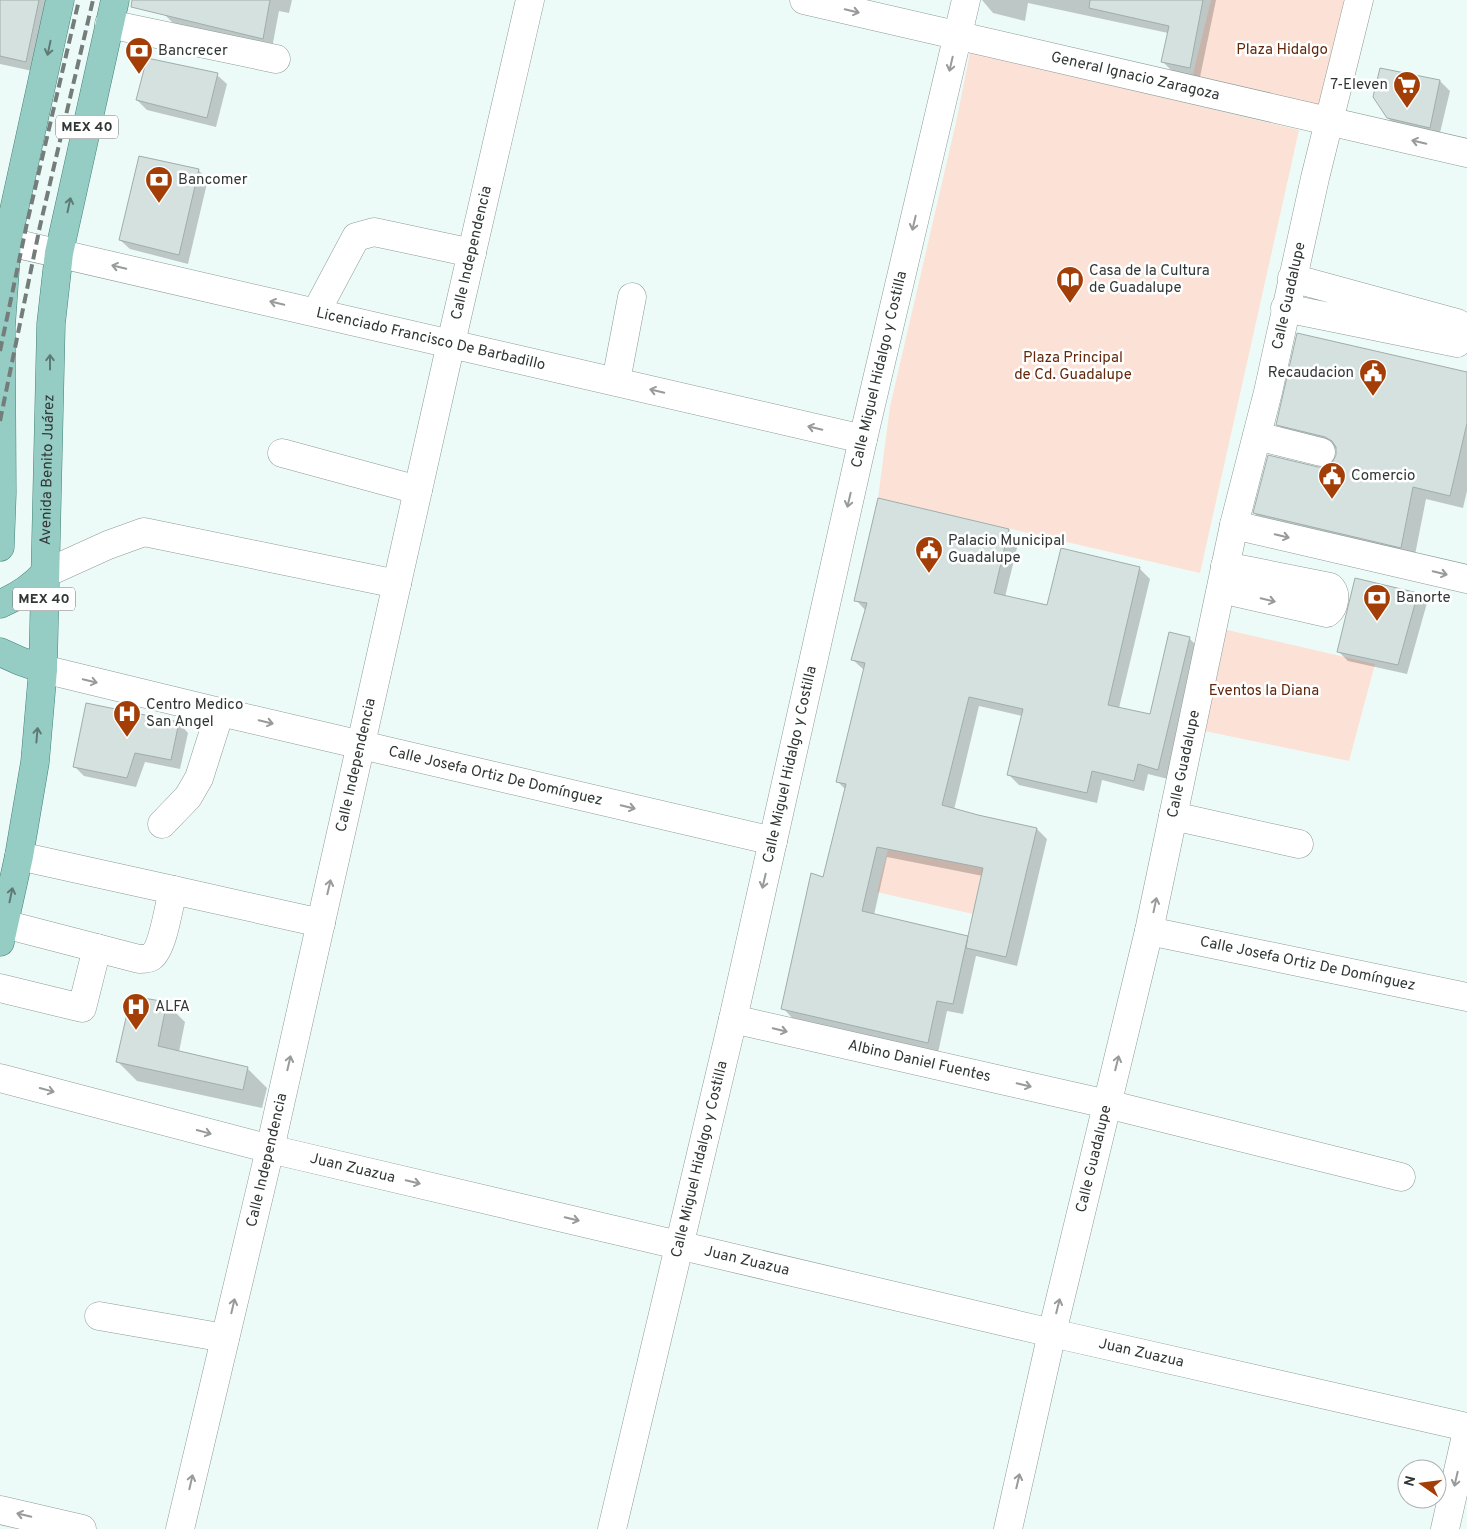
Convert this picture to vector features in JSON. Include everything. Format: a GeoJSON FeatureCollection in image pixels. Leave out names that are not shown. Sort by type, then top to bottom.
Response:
{"type":"FeatureCollection","features":[{"type":"Feature","properties":{"kind":"main road","name":"MEX 40"},"geometry":{"type":"LineString","coordinates":[[0,547],[3,241],[60,0]]}},
{"type":"Feature","properties":{"kind":"main road","name":"Avenida Benito Juárez"},"geometry":{"type":"LineString","coordinates":[[2,933],[19,856],[35,762],[43,669],[50,324],[59,253],[112,12]]}},
{"type":"Feature","properties":{"kind":"main road"},"geometry":{"type":"LineString","coordinates":[[0,604],[17,597],[31,588],[44,574]]}},
{"type":"Feature","properties":{"kind":"main road"},"geometry":{"type":"LineString","coordinates":[[0,652],[43,669]]}},
{"type":"Feature","properties":{"kind":"street","name":"Calle Independencia"},"geometry":{"type":"LineString","coordinates":[[180,1529],[270,1149],[396,584],[530,0]]}},
{"type":"Feature","properties":{"kind":"street","name":"General Ignacio Zaragoza"},"geometry":{"type":"LineString","coordinates":[[804,0],[1467,153]]}},
{"type":"Feature","properties":{"kind":"street","name":"Calle Miguel Hidalgo y Costilla"},"geometry":{"type":"LineString","coordinates":[[612,1529],[732,1019],[863,439],[966,0]]}},
{"type":"Feature","properties":{"kind":"street","name":"Calle Guadalupe"},"geometry":{"type":"LineString","coordinates":[[1008,1529],[1052,1333],[1149,931],[1234,525],[1257,436],[1292,278],[1359,0]]}},
{"type":"Feature","properties":{"kind":"street"},"geometry":{"type":"LineString","coordinates":[[112,12],[276,59]]}},
{"type":"Feature","properties":{"kind":"street"},"geometry":{"type":"LineString","coordinates":[[316,312],[356,237],[374,232],[472,253]]}},
{"type":"Feature","properties":{"kind":"street","name":"Licenciado Francisco De Barbadillo"},"geometry":{"type":"LineString","coordinates":[[3,241],[863,439]]}},
{"type":"Feature","properties":{"kind":"street"},"geometry":{"type":"LineString","coordinates":[[1285,308],[1457,343],[1464,336],[1464,327],[1457,323],[1292,278]]}},
{"type":"Feature","properties":{"kind":"street"},"geometry":{"type":"LineString","coordinates":[[616,381],[632,297]]}},
{"type":"Feature","properties":{"kind":"street"},"geometry":{"type":"LineString","coordinates":[[1257,436],[1320,452]]}},
{"type":"Feature","properties":{"kind":"street"},"geometry":{"type":"LineString","coordinates":[[282,453],[418,490]]}},
{"type":"Feature","properties":{"kind":"street"},"geometry":{"type":"LineString","coordinates":[[1234,525],[1467,579]]}},
{"type":"Feature","properties":{"kind":"street"},"geometry":{"type":"LineString","coordinates":[[44,574],[108,545],[144,532],[396,584]]}},
{"type":"Feature","properties":{"kind":"street","name":"Calle Josefa Ortiz De Domínguez"},"geometry":{"type":"LineString","coordinates":[[43,669],[773,841]]}},
{"type":"Feature","properties":{"kind":"street"},"geometry":{"type":"LineString","coordinates":[[162,824],[188,797],[199,778],[220,712]]}},
{"type":"Feature","properties":{"kind":"street"},"geometry":{"type":"LineString","coordinates":[[1173,816],[1300,844]]}},
{"type":"Feature","properties":{"kind":"street"},"geometry":{"type":"LineString","coordinates":[[19,856],[321,923]]}},
{"type":"Feature","properties":{"kind":"street"},"geometry":{"type":"LineString","coordinates":[[2,933],[97,948],[139,959],[150,957],[156,952],[160,942],[173,890]]}},
{"type":"Feature","properties":{"kind":"street","name":"Calle Josefa Ortiz De Domínguez"},"geometry":{"type":"LineString","coordinates":[[1149,931],[1467,997]]}},
{"type":"Feature","properties":{"kind":"street"},"geometry":{"type":"LineString","coordinates":[[0,988],[82,1008],[97,948]]}},
{"type":"Feature","properties":{"kind":"street","name":"Albino Daniel Fuentes"},"geometry":{"type":"LineString","coordinates":[[732,1019],[1107,1104],[1401,1176]]}},
{"type":"Feature","properties":{"kind":"street","name":"Juan Zuazua"},"geometry":{"type":"LineString","coordinates":[[0,1078],[270,1149],[1052,1333],[1467,1427]]}},
{"type":"Feature","properties":{"kind":"street"},"geometry":{"type":"LineString","coordinates":[[99,1316],[225,1338]]}},
{"type":"Feature","properties":{"kind":"street"},"geometry":{"type":"LineString","coordinates":[[1445,1529],[1467,1431]]}},
{"type":"Feature","properties":{"kind":"street"},"geometry":{"type":"LineString","coordinates":[[0,1510],[82,1529]]}},
{"type":"Feature","properties":{"kind":"green space","name":"Plaza Hidalgo"},"geometry":{"type":"Polygon","coordinates":[[[1211,0],[1344,0],[1318,109],[1192,78],[1211,0]]]}},
{"type":"Feature","properties":{"kind":"green space","name":"Plaza Principal de Cd. Guadalupe"},"geometry":{"type":"Polygon","coordinates":[[[970,52],[1299,130],[1200,573],[878,498],[890,407],[957,118],[970,52]]]}},
{"type":"Feature","properties":{"kind":"green space","name":"Eventos la Diana"},"geometry":{"type":"Polygon","coordinates":[[[1223,629],[1375,664],[1349,761],[1200,730],[1223,629]]]}},
{"type":"Feature","properties":{"kind":"green space"},"geometry":{"type":"Polygon","coordinates":[[[888,849],[983,868],[973,914],[877,892],[888,849]]]}},
{"type":"Feature","properties":{"kind":"building"},"geometry":{"type":"Polygon","coordinates":[[[0,0],[39,0],[26,62],[0,56],[0,0]]]}},
{"type":"Feature","properties":{"kind":"building"},"geometry":{"type":"Polygon","coordinates":[[[132,0],[270,0],[263,39],[131,7],[132,0]]]}},
{"type":"Feature","properties":{"kind":"building"},"geometry":{"type":"Polygon","coordinates":[[[1090,0],[1203,0],[1190,68],[1161,62],[1169,26],[1089,8],[1090,0]]]}},
{"type":"Feature","properties":{"kind":"building"},"geometry":{"type":"Polygon","coordinates":[[[147,58],[218,73],[207,118],[136,100],[147,58]]]}},
{"type":"Feature","properties":{"kind":"building","name":"7-Eleven"},"geometry":{"type":"Polygon","coordinates":[[[1380,68],[1440,80],[1430,128],[1387,118],[1373,97],[1380,68]]]}},
{"type":"Feature","properties":{"kind":"building","name":"Bancomer"},"geometry":{"type":"Polygon","coordinates":[[[139,156],[199,169],[179,255],[119,240],[139,156]]]}},
{"type":"Feature","properties":{"kind":"building","name":"Recaudacion"},"geometry":{"type":"Polygon","coordinates":[[[1297,333],[1467,372],[1467,423],[1450,496],[1413,487],[1401,548],[1253,513],[1268,455],[1325,467],[1332,463],[1336,455],[1336,447],[1332,441],[1325,437],[1276,425],[1297,333]]]}},
{"type":"Feature","properties":{"kind":"building"},"geometry":{"type":"Polygon","coordinates":[[[878,498],[1009,529],[994,593],[1047,605],[1061,548],[1140,567],[1108,705],[1150,714],[1169,632],[1190,637],[1158,770],[1138,764],[1134,781],[1092,771],[1087,793],[1007,775],[1023,709],[969,697],[942,805],[1037,828],[1006,957],[966,948],[968,936],[953,1004],[937,1001],[928,1043],[781,1009],[811,873],[823,877],[846,784],[836,782],[865,663],[851,660],[867,603],[854,601],[878,498]],[[877,847],[862,911],[968,936],[983,868],[877,847]]]}},
{"type":"Feature","properties":{"kind":"building","name":"Banorte"},"geometry":{"type":"Polygon","coordinates":[[[1355,578],[1418,593],[1398,665],[1337,652],[1355,578]]]}},
{"type":"Feature","properties":{"kind":"building","name":"Centro Medico San Angel"},"geometry":{"type":"Polygon","coordinates":[[[86,703],[179,722],[171,760],[135,753],[127,778],[73,767],[86,703]]]}},
{"type":"Feature","properties":{"kind":"building","name":"ALFA"},"geometry":{"type":"Polygon","coordinates":[[[131,996],[167,1002],[158,1046],[248,1067],[243,1090],[116,1062],[131,996]]]}},
{"type":"Feature","properties":{"kind":"railway"},"geometry":{"type":"LineString","coordinates":[[0,351],[27,223],[79,0]]}},
{"type":"Feature","properties":{"kind":"railway"},"geometry":{"type":"LineString","coordinates":[[0,421],[40,226],[93,0]]}},
{"type":"Feature","properties":{"kind":"place","name":"Bancrecer"},"geometry":{"type":"Point","coordinates":[139,75]}},
{"type":"Feature","properties":{"kind":"place","name":"7-Eleven"},"geometry":{"type":"Point","coordinates":[1407,109]}},
{"type":"Feature","properties":{"kind":"place","name":"Bancomer"},"geometry":{"type":"Point","coordinates":[159,204]}},
{"type":"Feature","properties":{"kind":"place","name":"Casa de la Cultura de Guadalupe"},"geometry":{"type":"Point","coordinates":[1070,304]}},
{"type":"Feature","properties":{"kind":"place","name":"Recaudacion"},"geometry":{"type":"Point","coordinates":[1373,397]}},
{"type":"Feature","properties":{"kind":"place","name":"Comercio"},"geometry":{"type":"Point","coordinates":[1332,500]}},
{"type":"Feature","properties":{"kind":"place","name":"Palacio Municipal Guadalupe"},"geometry":{"type":"Point","coordinates":[929,574]}},
{"type":"Feature","properties":{"kind":"place","name":"Banorte"},"geometry":{"type":"Point","coordinates":[1377,622]}},
{"type":"Feature","properties":{"kind":"place","name":"Centro Medico San Angel"},"geometry":{"type":"Point","coordinates":[127,738]}},
{"type":"Feature","properties":{"kind":"place","name":"ALFA"},"geometry":{"type":"Point","coordinates":[136,1031]}}]}
